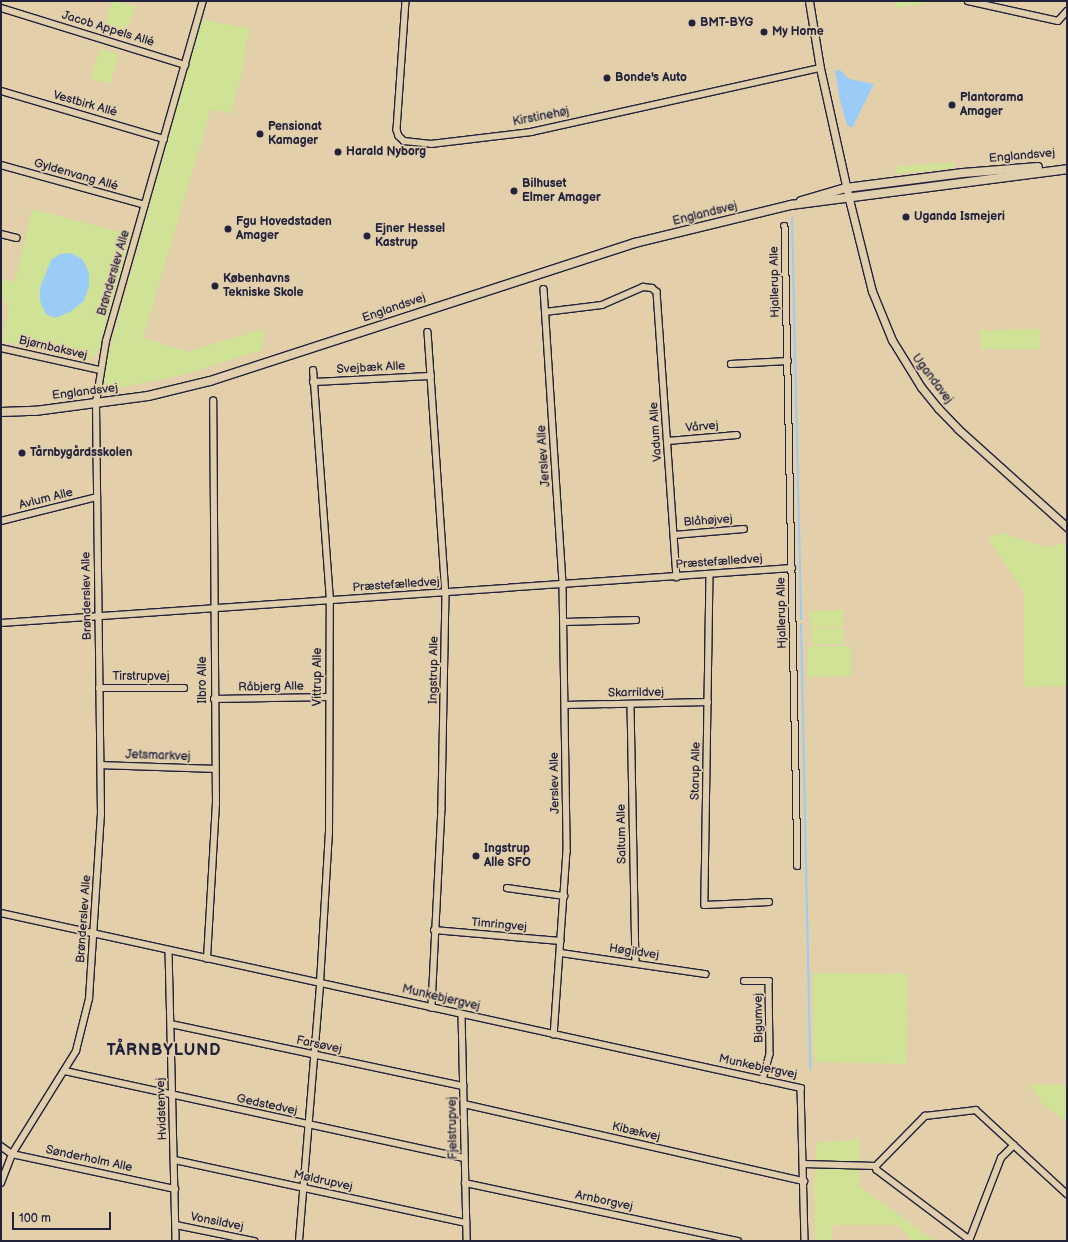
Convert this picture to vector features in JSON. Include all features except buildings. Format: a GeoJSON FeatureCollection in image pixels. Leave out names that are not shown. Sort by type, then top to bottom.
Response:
{"type":"FeatureCollection","features":[{"type":"Feature","properties":{"kind":"main road","name":"Englandsvej"},"geometry":{"type":"LineString","coordinates":[[1,412],[148,396],[210,381],[620,247],[791,205],[846,188],[963,173],[1067,164]]}},
{"type":"Feature","properties":{"kind":"main road","name":"Englandsvej"},"geometry":{"type":"LineString","coordinates":[[791,205],[849,199],[1067,169]]}},
{"type":"Feature","properties":{"kind":"street","name":"Brønderslev Alle"},"geometry":{"type":"LineString","coordinates":[[1,1183],[12,1154],[65,1071],[76,1051],[84,1026],[89,1000],[101,815],[96,402],[100,370],[106,341],[202,1]]}},
{"type":"Feature","properties":{"kind":"street","name":"Kirstinehøj"},"geometry":{"type":"LineString","coordinates":[[406,1],[397,130],[398,136],[404,141],[431,144],[531,132],[820,68]]}},
{"type":"Feature","properties":{"kind":"street"},"geometry":{"type":"LineString","coordinates":[[809,1],[820,68],[849,199]]}},
{"type":"Feature","properties":{"kind":"street"},"geometry":{"type":"LineString","coordinates":[[968,1],[1058,22],[1067,11]]}},
{"type":"Feature","properties":{"kind":"street","name":"Jacob Appels Allé"},"geometry":{"type":"LineString","coordinates":[[1,8],[185,65]]}},
{"type":"Feature","properties":{"kind":"street","name":"Vestbirk Allé"},"geometry":{"type":"LineString","coordinates":[[1,91],[164,139]]}},
{"type":"Feature","properties":{"kind":"street","name":"Gyldenvang Allé"},"geometry":{"type":"LineString","coordinates":[[1,165],[145,205]]}},
{"type":"Feature","properties":{"kind":"street","name":"Ugandavej"},"geometry":{"type":"LineString","coordinates":[[849,199],[872,291],[892,340],[921,387],[958,429],[1067,527]]}},
{"type":"Feature","properties":{"kind":"street","name":"Hjallerup Alle"},"geometry":{"type":"LineString","coordinates":[[785,226],[798,866]]}},
{"type":"Feature","properties":{"kind":"street"},"geometry":{"type":"LineString","coordinates":[[1,234],[16,238]]}},
{"type":"Feature","properties":{"kind":"street","name":"Vadum Alle"},"geometry":{"type":"LineString","coordinates":[[545,312],[602,305],[643,286],[652,288],[658,297],[677,577]]}},
{"type":"Feature","properties":{"kind":"street","name":"Jerslev Alle"},"geometry":{"type":"LineString","coordinates":[[544,289],[563,585],[564,622],[567,851],[561,953],[554,1035]]}},
{"type":"Feature","properties":{"kind":"street","name":"Ingstrup Alle"},"geometry":{"type":"LineString","coordinates":[[428,332],[446,593],[442,808],[434,930],[432,1008]]}},
{"type":"Feature","properties":{"kind":"street","name":"Bjørnbaksvej"},"geometry":{"type":"LineString","coordinates":[[1,348],[100,370]]}},
{"type":"Feature","properties":{"kind":"street"},"geometry":{"type":"LineString","coordinates":[[731,364],[788,361]]}},
{"type":"Feature","properties":{"kind":"street","name":"Vittrup Alle"},"geometry":{"type":"LineString","coordinates":[[299,1241],[320,983],[329,833],[330,601],[312,382],[313,371]]}},
{"type":"Feature","properties":{"kind":"street","name":"Svejbæk Alle"},"geometry":{"type":"LineString","coordinates":[[312,382],[431,376]]}},
{"type":"Feature","properties":{"kind":"street","name":"Ilbro Alle"},"geometry":{"type":"LineString","coordinates":[[207,959],[216,804],[214,770],[213,401]]}},
{"type":"Feature","properties":{"kind":"street","name":"Vårvej"},"geometry":{"type":"LineString","coordinates":[[668,441],[737,435]]}},
{"type":"Feature","properties":{"kind":"street","name":"Avlum Alle"},"geometry":{"type":"LineString","coordinates":[[1,521],[97,497]]}},
{"type":"Feature","properties":{"kind":"street","name":"Blåhøjvej"},"geometry":{"type":"LineString","coordinates":[[674,535],[744,529]]}},
{"type":"Feature","properties":{"kind":"street","name":"Præstefælledvej"},"geometry":{"type":"LineString","coordinates":[[1,623],[792,568]]}},
{"type":"Feature","properties":{"kind":"street","name":"Starup Alle"},"geometry":{"type":"LineString","coordinates":[[710,574],[705,905],[770,902]]}},
{"type":"Feature","properties":{"kind":"street"},"geometry":{"type":"LineString","coordinates":[[564,622],[636,620]]}},
{"type":"Feature","properties":{"kind":"street","name":"Tirstrupvej"},"geometry":{"type":"LineString","coordinates":[[99,688],[184,688]]}},
{"type":"Feature","properties":{"kind":"street","name":"Råbjerg Alle"},"geometry":{"type":"LineString","coordinates":[[214,699],[329,697]]}},
{"type":"Feature","properties":{"kind":"street","name":"Skarrildvej"},"geometry":{"type":"LineString","coordinates":[[565,705],[631,705],[708,702]]}},
{"type":"Feature","properties":{"kind":"street","name":"Saltum Alle"},"geometry":{"type":"LineString","coordinates":[[631,705],[636,963]]}},
{"type":"Feature","properties":{"kind":"street","name":"Jetsmarkvej"},"geometry":{"type":"LineString","coordinates":[[101,765],[214,770]]}},
{"type":"Feature","properties":{"kind":"street"},"geometry":{"type":"LineString","coordinates":[[507,888],[564,896]]}},
{"type":"Feature","properties":{"kind":"street","name":"Munkebjergvej"},"geometry":{"type":"LineString","coordinates":[[1,913],[93,935],[801,1088],[805,1241]]}},
{"type":"Feature","properties":{"kind":"street","name":"Timringvej"},"geometry":{"type":"LineString","coordinates":[[434,930],[561,941]]}},
{"type":"Feature","properties":{"kind":"street","name":"Hvidstenvej"},"geometry":{"type":"LineString","coordinates":[[169,951],[176,1241]]}},
{"type":"Feature","properties":{"kind":"street","name":"Høgildvej"},"geometry":{"type":"LineString","coordinates":[[561,953],[705,974]]}},
{"type":"Feature","properties":{"kind":"street","name":"Bigumvej"},"geometry":{"type":"LineString","coordinates":[[744,981],[769,981],[770,1054],[763,1080]]}},
{"type":"Feature","properties":{"kind":"street","name":"Fjelstrupvej"},"geometry":{"type":"LineString","coordinates":[[462,1014],[467,1241]]}},
{"type":"Feature","properties":{"kind":"street","name":"Farsøvej"},"geometry":{"type":"LineString","coordinates":[[171,1024],[463,1086]]}},
{"type":"Feature","properties":{"kind":"street","name":"Gedstedvej"},"geometry":{"type":"LineString","coordinates":[[65,1071],[464,1158]]}},
{"type":"Feature","properties":{"kind":"street","name":"Kibækvej"},"geometry":{"type":"LineString","coordinates":[[464,1104],[804,1181]]}},
{"type":"Feature","properties":{"kind":"street"},"geometry":{"type":"LineString","coordinates":[[804,1164],[876,1166],[925,1116],[976,1110],[1067,1194]]}},
{"type":"Feature","properties":{"kind":"street"},"geometry":{"type":"LineString","coordinates":[[876,1166],[877,1170],[969,1240],[1001,1158],[1014,1145]]}},
{"type":"Feature","properties":{"kind":"street","name":"Sønderholm Alle"},"geometry":{"type":"LineString","coordinates":[[1,1146],[12,1154],[175,1189]]}},
{"type":"Feature","properties":{"kind":"street","name":"Møldrupvej"},"geometry":{"type":"LineString","coordinates":[[175,1160],[466,1223]]}},
{"type":"Feature","properties":{"kind":"street","name":"Arnborgvej"},"geometry":{"type":"LineString","coordinates":[[465,1183],[738,1241]]}},
{"type":"Feature","properties":{"kind":"street","name":"Vonsildvej"},"geometry":{"type":"LineString","coordinates":[[176,1226],[254,1241]]}},
{"type":"Feature","properties":{"kind":"green space"},"geometry":{"type":"Polygon","coordinates":[[[112,1],[137,6],[124,34],[104,29],[112,1]]]}},
{"type":"Feature","properties":{"kind":"green space"},"geometry":{"type":"Polygon","coordinates":[[[895,1],[940,1],[895,8],[895,1]]]}},
{"type":"Feature","properties":{"kind":"green space"},"geometry":{"type":"Polygon","coordinates":[[[201,20],[249,28],[242,74],[230,114],[211,109],[143,338],[187,352],[265,328],[262,350],[182,375],[108,390],[103,385],[104,370],[201,20]]]}},
{"type":"Feature","properties":{"kind":"green space"},"geometry":{"type":"Polygon","coordinates":[[[100,49],[119,54],[110,84],[90,79],[100,49]]]}},
{"type":"Feature","properties":{"kind":"green space"},"geometry":{"type":"Polygon","coordinates":[[[955,162],[954,168],[893,174],[898,166],[955,162]]]}},
{"type":"Feature","properties":{"kind":"green space"},"geometry":{"type":"Polygon","coordinates":[[[32,209],[131,235],[98,353],[88,360],[2,341],[9,309],[1,295],[1,279],[15,282],[32,209]]]}},
{"type":"Feature","properties":{"kind":"green space"},"geometry":{"type":"Polygon","coordinates":[[[1040,329],[1041,349],[981,349],[980,330],[1040,329]]]}},
{"type":"Feature","properties":{"kind":"green space"},"geometry":{"type":"Polygon","coordinates":[[[1002,533],[1045,547],[1067,543],[1067,686],[1024,687],[1024,592],[988,538],[1002,533]]]}},
{"type":"Feature","properties":{"kind":"green space"},"geometry":{"type":"Polygon","coordinates":[[[843,610],[843,626],[811,627],[810,611],[843,610]]]}},
{"type":"Feature","properties":{"kind":"green space"},"geometry":{"type":"Polygon","coordinates":[[[811,628],[843,628],[844,644],[811,644],[811,628]]]}},
{"type":"Feature","properties":{"kind":"green space"},"geometry":{"type":"Polygon","coordinates":[[[808,646],[851,646],[851,676],[807,677],[808,646]]]}},
{"type":"Feature","properties":{"kind":"green space"},"geometry":{"type":"Polygon","coordinates":[[[813,973],[908,974],[906,1064],[814,1062],[813,973]]]}},
{"type":"Feature","properties":{"kind":"green space"},"geometry":{"type":"Polygon","coordinates":[[[1028,1084],[1067,1085],[1067,1122],[1044,1105],[1028,1084]]]}},
{"type":"Feature","properties":{"kind":"green space"},"geometry":{"type":"Polygon","coordinates":[[[860,1139],[859,1175],[861,1175],[858,1185],[935,1241],[910,1241],[910,1237],[897,1225],[837,1225],[832,1227],[832,1241],[815,1241],[814,1175],[816,1175],[816,1143],[860,1139]]]}},
{"type":"Feature","properties":{"kind":"water"},"geometry":{"type":"Polygon","coordinates":[[[840,70],[849,79],[874,84],[852,128],[847,125],[840,100],[835,71],[840,70]]]}},
{"type":"Feature","properties":{"kind":"water"},"geometry":{"type":"Polygon","coordinates":[[[71,253],[83,260],[89,273],[89,287],[84,301],[70,312],[55,318],[46,314],[40,301],[40,288],[51,260],[60,254],[71,253]]]}},
{"type":"Feature","properties":{"kind":"waterway"},"geometry":{"type":"LineString","coordinates":[[792,218],[801,619]]}},
{"type":"Feature","properties":{"kind":"waterway"},"geometry":{"type":"LineString","coordinates":[[801,624],[810,1069]]}},
{"type":"Feature","properties":{"kind":"place","name":"BMT-BYG"},"geometry":{"type":"Point","coordinates":[692,23]}},
{"type":"Feature","properties":{"kind":"place","name":"My Home"},"geometry":{"type":"Point","coordinates":[764,32]}},
{"type":"Feature","properties":{"kind":"place","name":"Bonde's Auto"},"geometry":{"type":"Point","coordinates":[607,78]}},
{"type":"Feature","properties":{"kind":"place","name":"Plantorama Amager"},"geometry":{"type":"Point","coordinates":[952,105]}},
{"type":"Feature","properties":{"kind":"place","name":"Pensionat Kamager"},"geometry":{"type":"Point","coordinates":[260,134]}},
{"type":"Feature","properties":{"kind":"place","name":"Harald Nyborg"},"geometry":{"type":"Point","coordinates":[338,152]}},
{"type":"Feature","properties":{"kind":"place","name":"Bilhuset Elmer Amager"},"geometry":{"type":"Point","coordinates":[514,191]}},
{"type":"Feature","properties":{"kind":"place","name":"Uganda Ismejeri"},"geometry":{"type":"Point","coordinates":[906,217]}},
{"type":"Feature","properties":{"kind":"place","name":"Fgu Hovedstaden Amager"},"geometry":{"type":"Point","coordinates":[228,229]}},
{"type":"Feature","properties":{"kind":"place","name":"Ejner Hessel Kastrup"},"geometry":{"type":"Point","coordinates":[367,236]}},
{"type":"Feature","properties":{"kind":"place","name":"Københavns Tekniske Skole"},"geometry":{"type":"Point","coordinates":[215,286]}},
{"type":"Feature","properties":{"kind":"place","name":"Tårnbygårdsskolen"},"geometry":{"type":"Point","coordinates":[22,453]}},
{"type":"Feature","properties":{"kind":"place","name":"Ingstrup Alle SFO"},"geometry":{"type":"Point","coordinates":[476,856]}},
{"type":"Feature","properties":{"kind":"district","name":"TÅRNBYLUND"},"geometry":{"type":"Point","coordinates":[164,1051]}}]}
